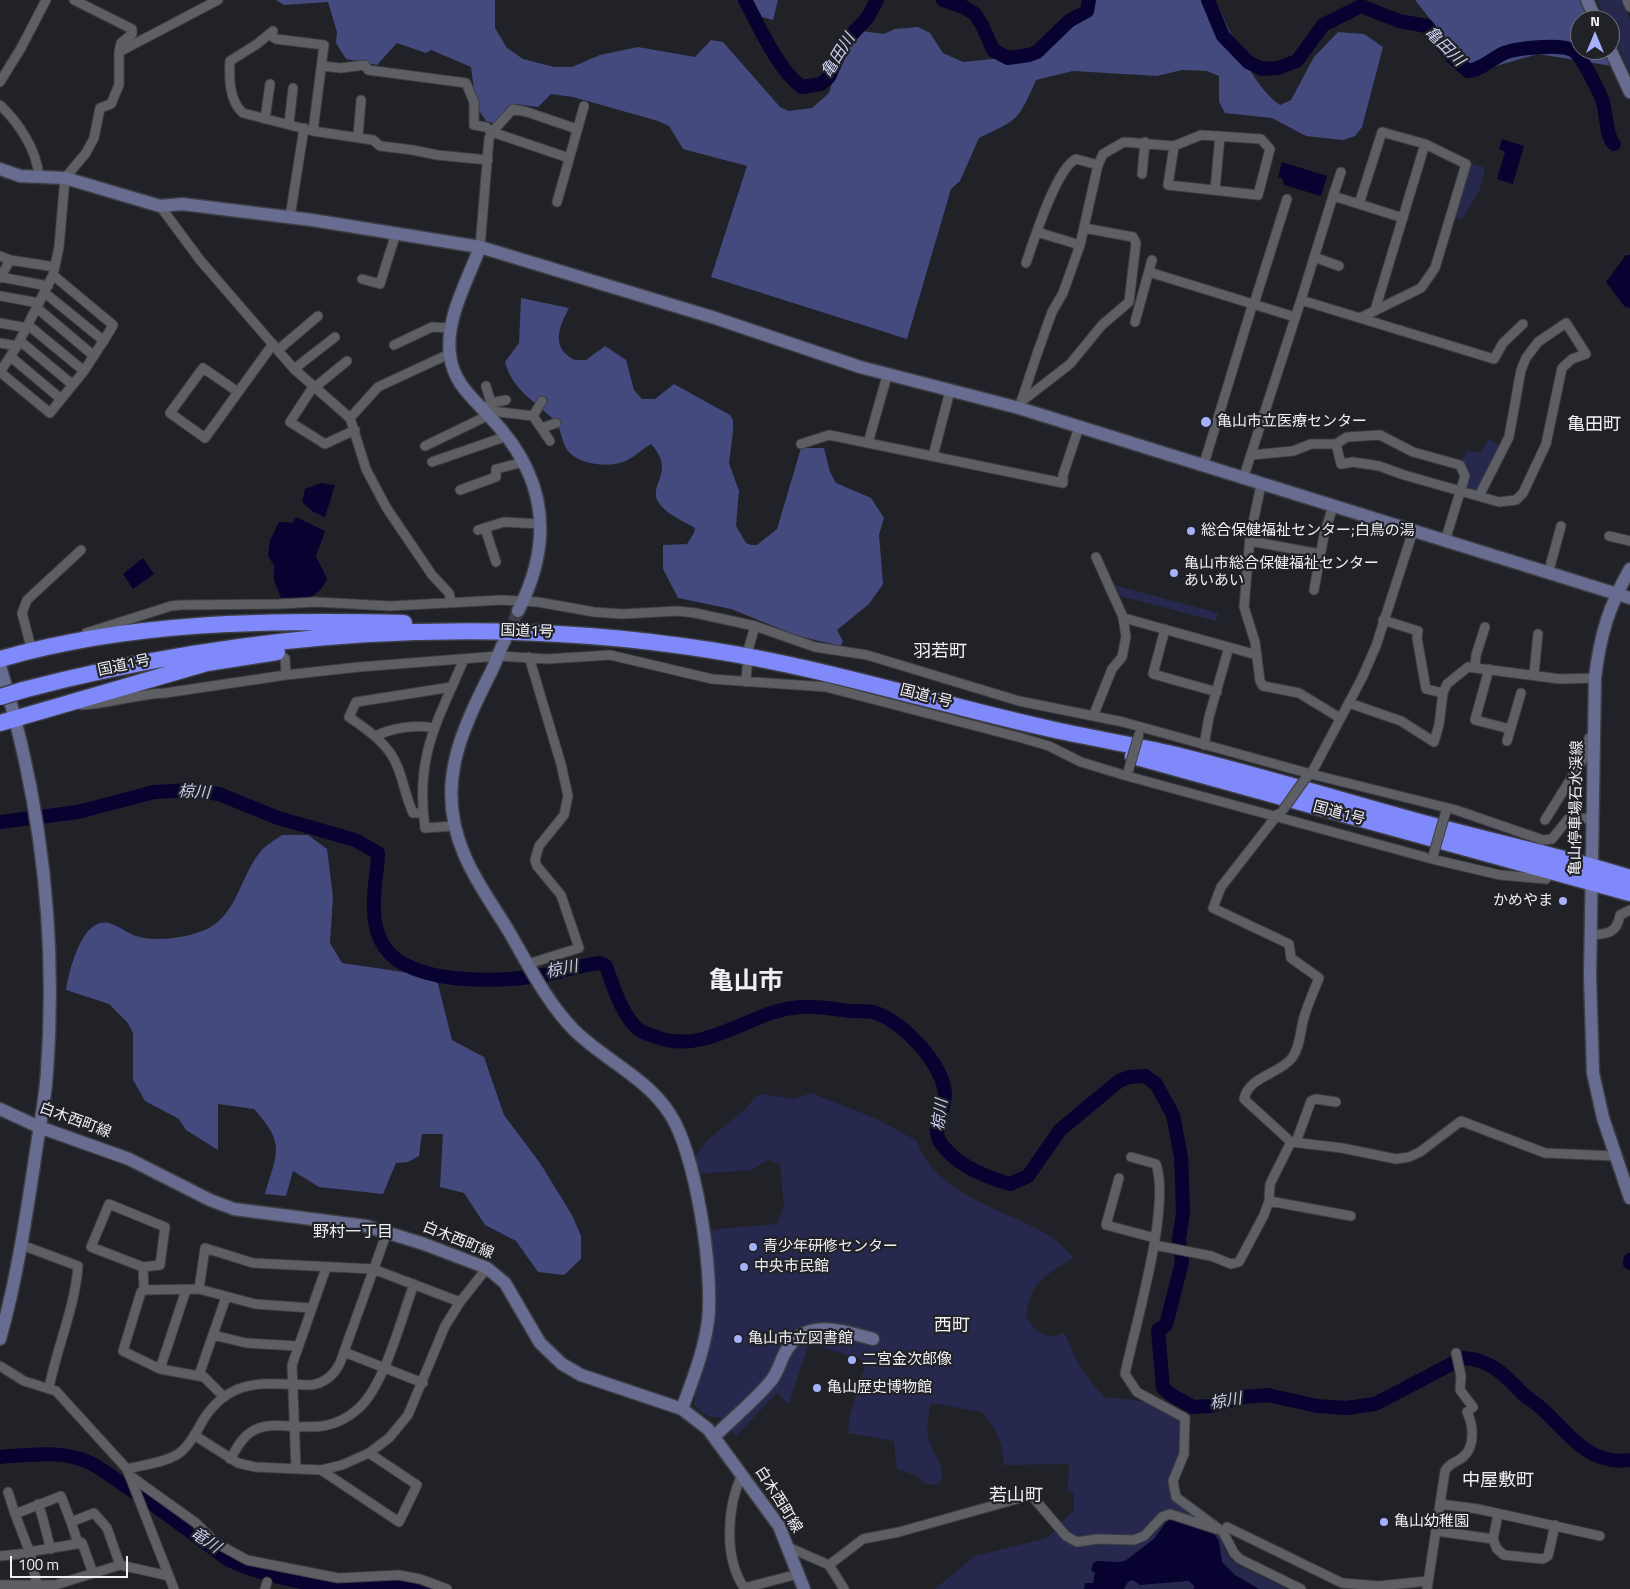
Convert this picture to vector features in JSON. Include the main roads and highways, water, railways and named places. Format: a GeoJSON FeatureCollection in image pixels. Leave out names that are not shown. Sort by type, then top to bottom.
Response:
{"type":"FeatureCollection","features":[{"type":"Feature","properties":{"kind":"highway"},"geometry":{"type":"LineString","coordinates":[[0,660],[59,645],[170,628],[281,621],[496,624],[517,626],[539,632]]}},
{"type":"Feature","properties":{"kind":"highway","name":"国道1号"},"geometry":{"type":"LineString","coordinates":[[0,697],[116,667],[194,652],[286,640],[421,631],[539,632],[603,636],[712,650],[877,685],[1050,729],[1170,754],[1630,878]]}},
{"type":"Feature","properties":{"kind":"highway"},"geometry":{"type":"LineString","coordinates":[[0,723],[68,705],[160,675],[207,663],[280,652],[415,637],[421,631]]}},
{"type":"Feature","properties":{"kind":"highway","name":"国道1号"},"geometry":{"type":"LineString","coordinates":[[1050,729],[1167,766],[1550,872],[1630,892]]}},
{"type":"Feature","properties":{"kind":"waterway","name":"亀田川"},"geometry":{"type":"LineString","coordinates":[[745,0],[777,59],[802,87],[821,84],[829,77],[844,43],[868,17],[877,0]]}},
{"type":"Feature","properties":{"kind":"waterway","name":"亀田川"},"geometry":{"type":"LineString","coordinates":[[943,0],[964,7],[975,14],[993,50],[1008,58],[1037,52],[1069,21],[1087,11],[1089,0]]}},
{"type":"Feature","properties":{"kind":"waterway","name":"亀田川"},"geometry":{"type":"LineString","coordinates":[[1208,0],[1223,36],[1248,62],[1262,69],[1278,68],[1297,61],[1323,25],[1361,6],[1399,21],[1427,26],[1451,56],[1468,71],[1481,67],[1502,54],[1517,50],[1559,47],[1574,51],[1585,65],[1596,86],[1603,103],[1609,134],[1614,144]]}},
{"type":"Feature","properties":{"kind":"waterway","name":"椋川"},"geometry":{"type":"LineString","coordinates":[[0,822],[78,812],[154,792],[192,790],[219,794],[278,818],[355,840],[378,853],[374,918],[380,939],[391,955],[408,966],[430,974],[479,980],[503,979],[544,975],[600,963],[606,966],[623,1009],[633,1024],[645,1033],[675,1041],[693,1041],[711,1037],[764,1016],[782,1010],[801,1007],[873,1012],[896,1024],[908,1034],[929,1057],[937,1070],[943,1082],[945,1094],[937,1131],[940,1142],[946,1150],[971,1169],[1010,1184],[1028,1176],[1060,1130],[1119,1081],[1129,1077],[1145,1076],[1156,1084],[1173,1115],[1181,1157],[1183,1213],[1179,1239],[1182,1262],[1166,1325],[1158,1330],[1163,1388],[1173,1396],[1193,1407],[1210,1406],[1244,1397],[1268,1395],[1317,1406],[1346,1408],[1375,1404],[1463,1358],[1473,1359],[1489,1365],[1510,1380],[1570,1437],[1591,1453],[1602,1458],[1630,1460]]}},
{"type":"Feature","properties":{"kind":"waterway","name":"竜川"},"geometry":{"type":"LineString","coordinates":[[0,1457],[55,1454],[66,1455],[93,1464],[142,1496],[229,1560],[254,1570],[314,1584],[352,1586],[403,1584],[424,1589]]}},
{"type":"Feature","properties":{"kind":"tunnel"},"geometry":{"type":"LineString","coordinates":[[506,638],[518,611]]}},
{"type":"Feature","properties":{"kind":"place","name":"亀山市立医療センター"},"geometry":{"type":"Point","coordinates":[1206,422]}},
{"type":"Feature","properties":{"kind":"place","name":"総合保健福祉センター;白鳥の湯"},"geometry":{"type":"Point","coordinates":[1191,531]}},
{"type":"Feature","properties":{"kind":"place","name":"亀山市総合保健福祉センター あいあい"},"geometry":{"type":"Point","coordinates":[1174,573]}},
{"type":"Feature","properties":{"kind":"place","name":"かめやま"},"geometry":{"type":"Point","coordinates":[1563,901]}},
{"type":"Feature","properties":{"kind":"place","name":"青少年研修センター"},"geometry":{"type":"Point","coordinates":[753,1247]}},
{"type":"Feature","properties":{"kind":"place","name":"中央市民館"},"geometry":{"type":"Point","coordinates":[744,1267]}},
{"type":"Feature","properties":{"kind":"place","name":"亀山市立図書館"},"geometry":{"type":"Point","coordinates":[738,1339]}},
{"type":"Feature","properties":{"kind":"place","name":"二宮金次郎像"},"geometry":{"type":"Point","coordinates":[852,1360]}},
{"type":"Feature","properties":{"kind":"place","name":"亀山歴史博物館"},"geometry":{"type":"Point","coordinates":[817,1388]}},
{"type":"Feature","properties":{"kind":"place","name":"亀山幼稚園"},"geometry":{"type":"Point","coordinates":[1384,1522]}},
{"type":"Feature","properties":{"kind":"district","name":"亀田町"},"geometry":{"type":"Point","coordinates":[1594,426]}},
{"type":"Feature","properties":{"kind":"district","name":"羽若町"},"geometry":{"type":"Point","coordinates":[940,653]}},
{"type":"Feature","properties":{"kind":"district","name":"亀山市"},"geometry":{"type":"Point","coordinates":[746,983]}},
{"type":"Feature","properties":{"kind":"district","name":"野村一丁目"},"geometry":{"type":"Point","coordinates":[353,1233]}},
{"type":"Feature","properties":{"kind":"district","name":"西町"},"geometry":{"type":"Point","coordinates":[952,1327]}},
{"type":"Feature","properties":{"kind":"district","name":"中屋敷町"},"geometry":{"type":"Point","coordinates":[1498,1482]}},
{"type":"Feature","properties":{"kind":"district","name":"若山町"},"geometry":{"type":"Point","coordinates":[1016,1497]}}]}
